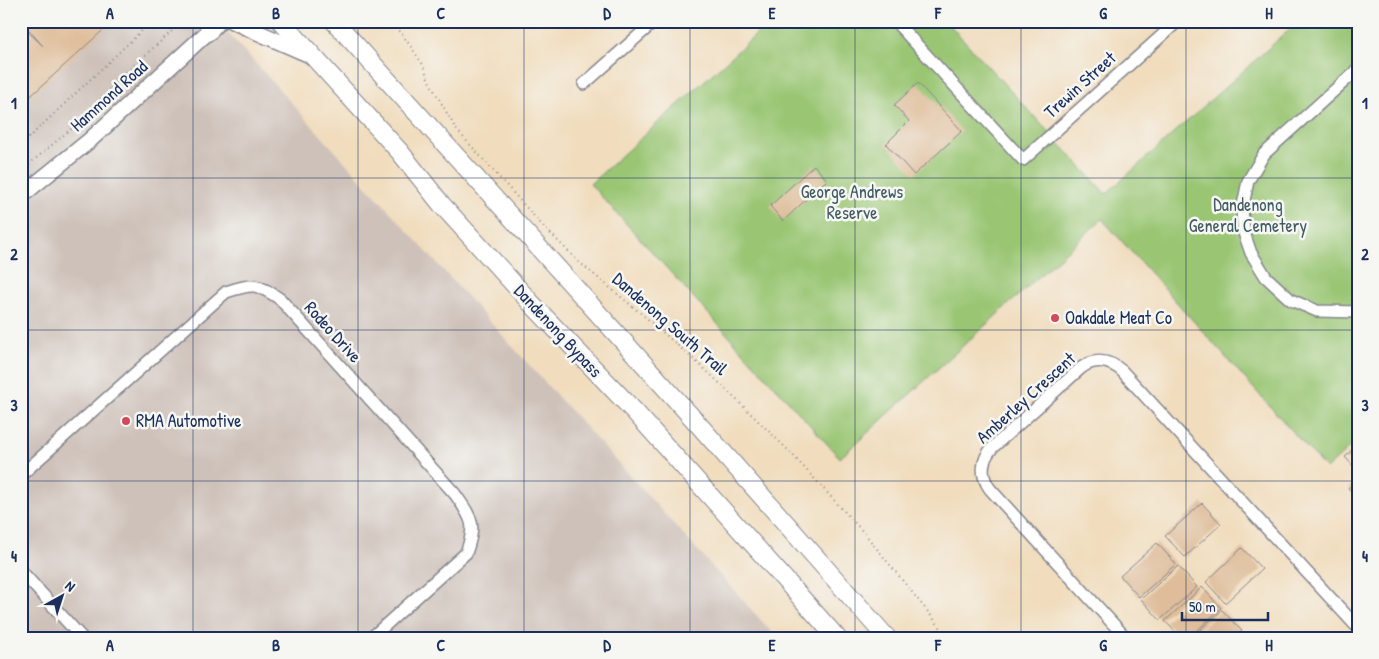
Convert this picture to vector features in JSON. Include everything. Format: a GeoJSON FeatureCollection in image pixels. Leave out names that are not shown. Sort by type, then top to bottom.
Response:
{"type":"FeatureCollection","features":[{"type":"Feature","properties":{"kind":"highway","name":"Dandenong Bypass"},"geometry":{"type":"LineString","coordinates":[[281,21],[400,152],[442,205],[634,412],[837,638]]}},
{"type":"Feature","properties":{"kind":"highway"},"geometry":{"type":"LineString","coordinates":[[334,21],[698,424],[887,638]]}},
{"type":"Feature","properties":{"kind":"main road"},"geometry":{"type":"LineString","coordinates":[[232,21],[312,56]]}},
{"type":"Feature","properties":{"kind":"main road","name":"Hammond Road"},"geometry":{"type":"LineString","coordinates":[[21,196],[90,140],[213,24]]}},
{"type":"Feature","properties":{"kind":"street"},"geometry":{"type":"LineString","coordinates":[[584,84],[655,21]]}},
{"type":"Feature","properties":{"kind":"street","name":"Trewin Street"},"geometry":{"type":"LineString","coordinates":[[895,21],[1023,160],[1178,21]]}},
{"type":"Feature","properties":{"kind":"street"},"geometry":{"type":"LineString","coordinates":[[1357,71],[1264,154],[1248,181],[1242,210],[1244,232],[1251,253],[1266,277],[1291,300],[1317,311],[1358,312]]}},
{"type":"Feature","properties":{"kind":"street","name":"Rodeo Drive"},"geometry":{"type":"LineString","coordinates":[[21,475],[226,292],[249,285],[262,287],[280,299],[455,494],[472,519],[472,536],[466,553],[372,638]]}},
{"type":"Feature","properties":{"kind":"street","name":"Amberley Crescent"},"geometry":{"type":"LineString","coordinates":[[1126,638],[990,489],[983,478],[982,472],[984,460],[993,447],[1081,368],[1097,361],[1108,362],[1122,371],[1358,628]]}},
{"type":"Feature","properties":{"kind":"street"},"geometry":{"type":"LineString","coordinates":[[21,571],[82,638]]}},
{"type":"Feature","properties":{"kind":"path"},"geometry":{"type":"LineString","coordinates":[[21,145],[152,21]]}},
{"type":"Feature","properties":{"kind":"path"},"geometry":{"type":"LineString","coordinates":[[21,171],[84,118],[119,78],[183,21]]}},
{"type":"Feature","properties":{"kind":"path","name":"Dandenong South Trail"},"geometry":{"type":"LineString","coordinates":[[387,21],[402,34],[422,63],[430,83],[456,129],[542,225],[579,262],[709,373],[788,450],[865,534],[949,638]]}},
{"type":"Feature","properties":{"kind":"shaded area"},"geometry":{"type":"Polygon","coordinates":[[[21,21],[217,21],[777,638],[21,638],[21,21]]]}},
{"type":"Feature","properties":{"kind":"green space","name":"George Andrews Reserve"},"geometry":{"type":"Polygon","coordinates":[[[771,21],[946,21],[1106,194],[1299,21],[1358,21],[1358,440],[1326,469],[1102,219],[840,458],[590,184],[771,21]]]}},
{"type":"Feature","properties":{"kind":"building"},"geometry":{"type":"Polygon","coordinates":[[[21,21],[113,21],[21,105],[21,25],[43,46],[21,21]]]}},
{"type":"Feature","properties":{"kind":"building"},"geometry":{"type":"Polygon","coordinates":[[[918,83],[962,131],[914,175],[886,144],[909,121],[894,105],[918,83]]]}},
{"type":"Feature","properties":{"kind":"building"},"geometry":{"type":"Polygon","coordinates":[[[814,165],[827,180],[783,221],[770,206],[814,165]]]}},
{"type":"Feature","properties":{"kind":"building"},"geometry":{"type":"Polygon","coordinates":[[[1358,445],[1358,471],[1345,457],[1358,445]]]}},
{"type":"Feature","properties":{"kind":"building"},"geometry":{"type":"Polygon","coordinates":[[[1358,480],[1358,499],[1348,488],[1358,480]]]}},
{"type":"Feature","properties":{"kind":"building"},"geometry":{"type":"Polygon","coordinates":[[[1202,503],[1221,524],[1185,557],[1165,536],[1202,503]]]}},
{"type":"Feature","properties":{"kind":"building"},"geometry":{"type":"Polygon","coordinates":[[[1157,543],[1176,564],[1139,597],[1120,576],[1157,543]]]}},
{"type":"Feature","properties":{"kind":"building"},"geometry":{"type":"Polygon","coordinates":[[[1242,548],[1262,569],[1225,603],[1206,582],[1242,548]]]}},
{"type":"Feature","properties":{"kind":"building"},"geometry":{"type":"Polygon","coordinates":[[[1178,566],[1197,587],[1160,620],[1141,599],[1178,566]]]}},
{"type":"Feature","properties":{"kind":"building"},"geometry":{"type":"Polygon","coordinates":[[[1202,587],[1221,608],[1189,638],[1181,638],[1165,621],[1202,587]]]}},
{"type":"Feature","properties":{"kind":"building"},"geometry":{"type":"Polygon","coordinates":[[[1222,610],[1242,631],[1234,638],[1191,638],[1222,610]]]}},
{"type":"Feature","properties":{"kind":"place","name":"Oakdale Meat Co"},"geometry":{"type":"Point","coordinates":[1055,318]}},
{"type":"Feature","properties":{"kind":"place","name":"RMA Automotive"},"geometry":{"type":"Point","coordinates":[126,421]}},
{"type":"Feature","properties":{"kind":"park label","name":"Dandenong General Cemetery"},"geometry":{"type":"Point","coordinates":[1248,215]}}]}
